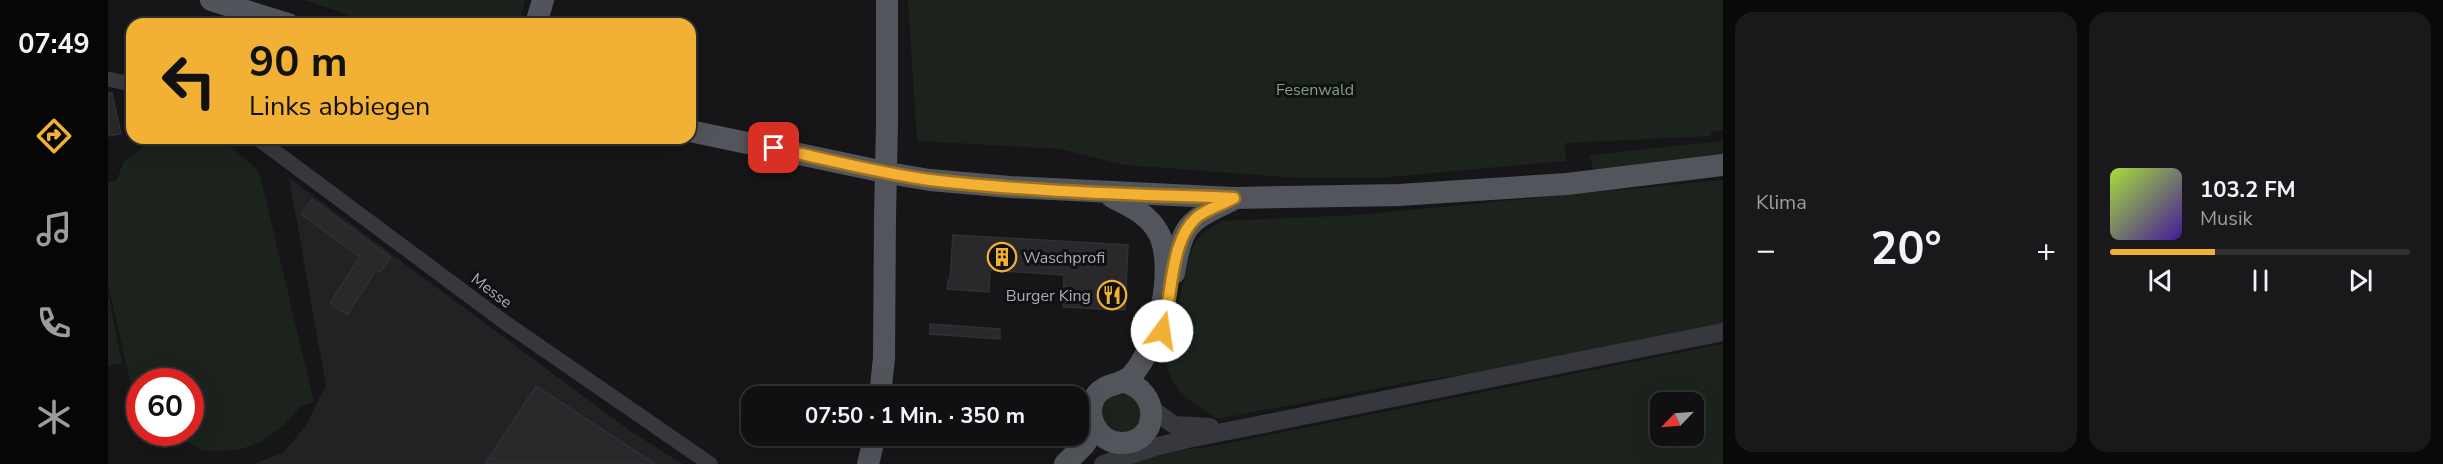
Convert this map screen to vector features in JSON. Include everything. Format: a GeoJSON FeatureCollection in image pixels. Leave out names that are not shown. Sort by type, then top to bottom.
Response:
{"type":"FeatureCollection","features":[{"type":"Feature","properties":{"kind":"main road"},"geometry":{"type":"LineString","coordinates":[[211,0],[269,18]]}},
{"type":"Feature","properties":{"kind":"main road"},"geometry":{"type":"LineString","coordinates":[[538,18],[543,0]]}},
{"type":"Feature","properties":{"kind":"main road"},"geometry":{"type":"LineString","coordinates":[[881,386],[885,349],[886,0]]}},
{"type":"Feature","properties":{"kind":"main road"},"geometry":{"type":"LineString","coordinates":[[696,132],[894,174],[1010,187],[1234,198],[1399,195],[1567,184],[1723,165]]}},
{"type":"Feature","properties":{"kind":"main road"},"geometry":{"type":"LineString","coordinates":[[1105,193],[1146,216],[1158,232],[1166,250],[1167,267],[1163,298],[1153,338],[1142,363],[1124,382]]}},
{"type":"Feature","properties":{"kind":"main road"},"geometry":{"type":"LineString","coordinates":[[1083,464],[1113,442],[1133,441],[1142,435],[1151,420],[1147,378],[1168,313],[1180,243],[1187,229],[1198,216],[1234,198]]}},
{"type":"Feature","properties":{"kind":"main road"},"geometry":{"type":"LineString","coordinates":[[1113,442],[1095,428],[1091,412],[1097,395],[1110,385],[1124,382],[1132,384],[1148,401]]}},
{"type":"Feature","properties":{"kind":"main road"},"geometry":{"type":"LineString","coordinates":[[1065,464],[1084,445],[1095,428]]}},
{"type":"Feature","properties":{"kind":"main road"},"geometry":{"type":"LineString","coordinates":[[868,464],[872,446]]}},
{"type":"Feature","properties":{"kind":"street"},"geometry":{"type":"LineString","coordinates":[[108,79],[126,83]]}},
{"type":"Feature","properties":{"kind":"street","name":"Messe"},"geometry":{"type":"LineString","coordinates":[[264,144],[507,324],[710,464]]}},
{"type":"Feature","properties":{"kind":"street"},"geometry":{"type":"LineString","coordinates":[[1103,464],[1188,439],[1723,332]]}},
{"type":"Feature","properties":{"kind":"street"},"geometry":{"type":"LineString","coordinates":[[1148,401],[1165,420],[1184,426],[1260,425]]}},
{"type":"Feature","properties":{"kind":"street"},"geometry":{"type":"LineString","coordinates":[[1142,435],[1188,439]]}},
{"type":"Feature","properties":{"kind":"shaded area"},"geometry":{"type":"Polygon","coordinates":[[[289,178],[629,430],[682,464],[254,464],[284,452],[306,425],[326,386],[289,178]]]}},
{"type":"Feature","properties":{"kind":"green space"},"geometry":{"type":"Polygon","coordinates":[[[304,0],[525,0],[520,18],[357,18],[304,0]]]}},
{"type":"Feature","properties":{"kind":"green space","name":"Fesenwald"},"geometry":{"type":"Polygon","coordinates":[[[908,0],[1723,0],[1723,130],[1712,132],[1710,136],[1565,143],[1566,161],[1378,178],[1299,178],[1125,165],[1061,149],[917,141],[908,0]]]}},
{"type":"Feature","properties":{"kind":"green space"},"geometry":{"type":"Polygon","coordinates":[[[1723,141],[1723,158],[1594,171],[1589,155],[1723,141]]]}},
{"type":"Feature","properties":{"kind":"green space"},"geometry":{"type":"Polygon","coordinates":[[[148,144],[227,144],[259,171],[314,402],[301,406],[284,425],[262,441],[239,450],[203,451],[195,446],[204,446],[204,368],[127,368],[108,285],[108,182],[116,181],[125,160],[148,144]]]}},
{"type":"Feature","properties":{"kind":"green space"},"geometry":{"type":"Polygon","coordinates":[[[1723,180],[1723,324],[1537,364],[1410,382],[1218,419],[1180,391],[1170,376],[1167,360],[1194,245],[1206,231],[1222,221],[1357,215],[1723,180]]]}},
{"type":"Feature","properties":{"kind":"green space"},"geometry":{"type":"Polygon","coordinates":[[[108,293],[122,363],[108,366],[108,293]]]}},
{"type":"Feature","properties":{"kind":"green space"},"geometry":{"type":"Polygon","coordinates":[[[1723,344],[1723,464],[1113,464],[1147,453],[1210,447],[1723,344]]]}},
{"type":"Feature","properties":{"kind":"green space"},"geometry":{"type":"Polygon","coordinates":[[[1113,392],[1134,394],[1143,420],[1127,435],[1107,429],[1103,417],[1102,405],[1113,392]]]}},
{"type":"Feature","properties":{"kind":"building"},"geometry":{"type":"Polygon","coordinates":[[[108,93],[112,93],[121,134],[108,136],[108,93]]]}},
{"type":"Feature","properties":{"kind":"building"},"geometry":{"type":"Polygon","coordinates":[[[312,199],[391,258],[380,272],[376,270],[347,315],[330,303],[360,257],[301,214],[312,199]]]}},
{"type":"Feature","properties":{"kind":"building"},"geometry":{"type":"Polygon","coordinates":[[[953,235],[1128,245],[1125,310],[1063,307],[1064,275],[990,270],[989,292],[947,289],[948,280],[950,280],[953,235]]]}},
{"type":"Feature","properties":{"kind":"building"},"geometry":{"type":"Polygon","coordinates":[[[930,324],[1000,329],[1000,339],[930,334],[930,324]]]}},
{"type":"Feature","properties":{"kind":"building"},"geometry":{"type":"Polygon","coordinates":[[[536,386],[655,464],[485,464],[536,386]]]}},
{"type":"Feature","properties":{"kind":"place","name":"Waschprofi"},"geometry":{"type":"Point","coordinates":[1002,257]}},
{"type":"Feature","properties":{"kind":"place","name":"Burger King"},"geometry":{"type":"Point","coordinates":[1112,295]}},
{"type":"Feature","properties":{"kind":"route"},"geometry":{"type":"LineString","coordinates":[[774,148],[930,180],[1105,193],[1234,198],[1198,216],[1187,229],[1180,243],[1168,313],[1162,331]]}}]}
